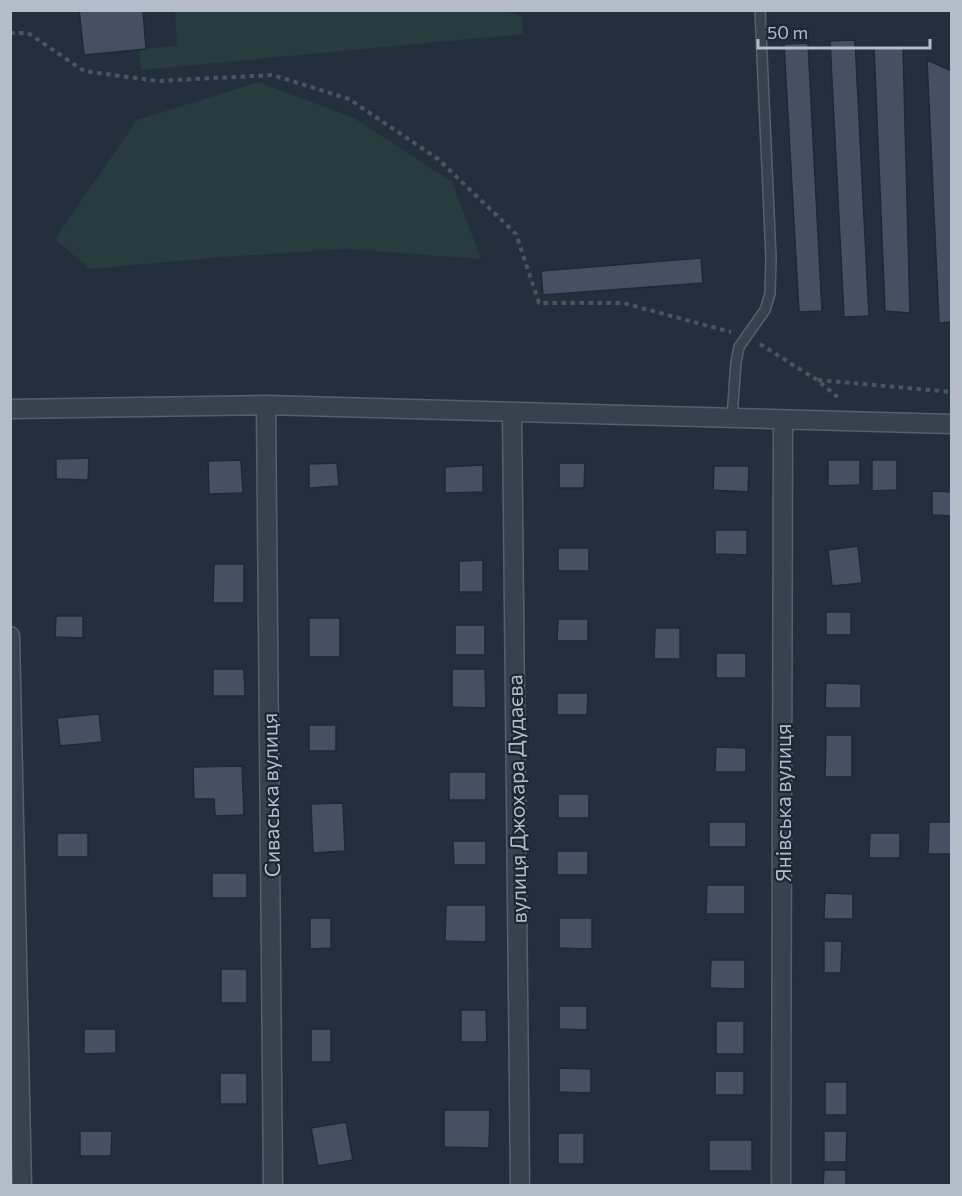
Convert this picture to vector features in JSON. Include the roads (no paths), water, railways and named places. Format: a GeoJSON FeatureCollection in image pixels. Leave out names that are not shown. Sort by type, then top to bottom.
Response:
{"type":"FeatureCollection","features":[{"type":"Feature","properties":{"kind":"street"},"geometry":{"type":"LineString","coordinates":[[10,409],[266,405],[951,424]]}},
{"type":"Feature","properties":{"kind":"street","name":"Сиваська вулиця"},"geometry":{"type":"LineString","coordinates":[[266,405],[273,1185]]}},
{"type":"Feature","properties":{"kind":"street","name":"вулиця Джохара Дудаєва"},"geometry":{"type":"LineString","coordinates":[[512,413],[520,1185]]}},
{"type":"Feature","properties":{"kind":"street","name":"Янівська вулиця"},"geometry":{"type":"LineString","coordinates":[[781,1185],[783,420]]}},
{"type":"Feature","properties":{"kind":"street"},"geometry":{"type":"LineString","coordinates":[[10,636],[22,1185]]}},
{"type":"Feature","properties":{"kind":"lane"},"geometry":{"type":"LineString","coordinates":[[732,417],[736,362],[740,347],[765,310],[770,294],[771,258],[760,10]]}}]}
